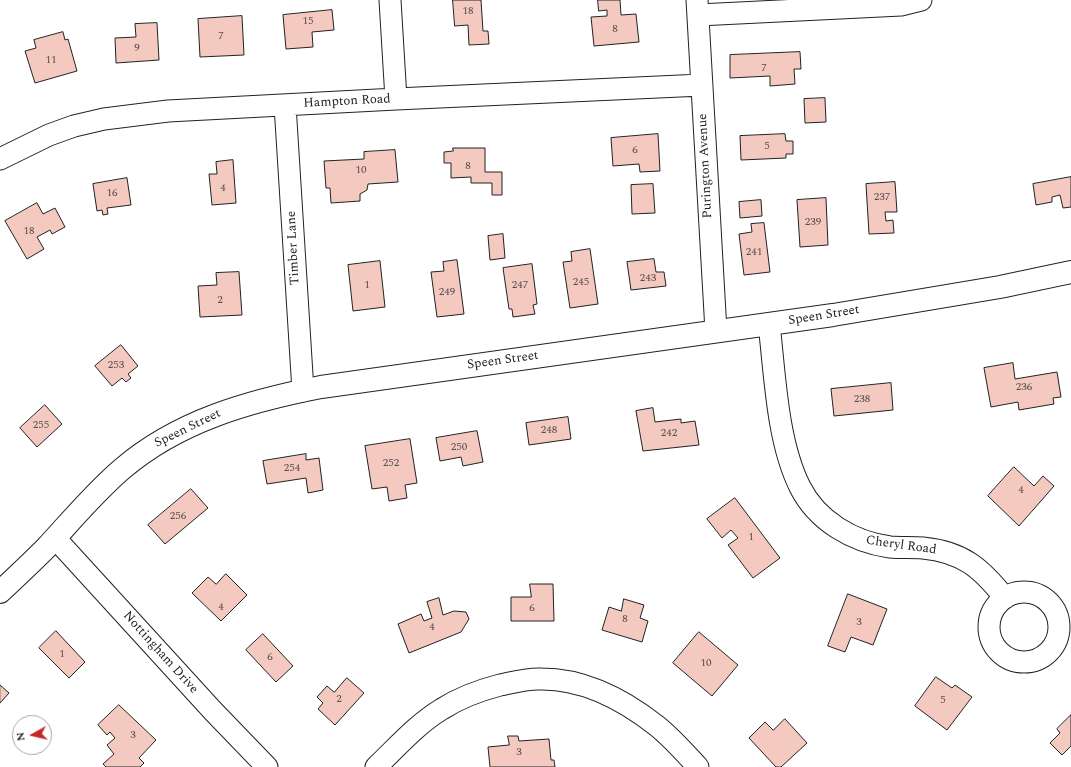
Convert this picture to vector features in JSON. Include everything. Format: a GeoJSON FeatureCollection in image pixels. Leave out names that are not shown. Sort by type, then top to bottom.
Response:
{"type":"FeatureCollection","features":[{"type":"Feature","properties":{"kind":"street"},"geometry":{"type":"LineString","coordinates":[[390,0],[396,99]]}},
{"type":"Feature","properties":{"kind":"street"},"geometry":{"type":"LineString","coordinates":[[697,8],[901,5],[921,0]]}},
{"type":"Feature","properties":{"kind":"street","name":"Purington Avenue"},"geometry":{"type":"LineString","coordinates":[[697,8],[716,331]]}},
{"type":"Feature","properties":{"kind":"street","name":"Hampton Road"},"geometry":{"type":"LineString","coordinates":[[0,159],[49,135],[74,126],[104,119],[168,111],[702,85]]}},
{"type":"Feature","properties":{"kind":"street","name":"Timber Lane"},"geometry":{"type":"LineString","coordinates":[[285,105],[303,391]]}},
{"type":"Feature","properties":{"kind":"street","name":"Speen Street"},"geometry":{"type":"LineString","coordinates":[[0,592],[33,561],[109,481],[135,459],[160,442],[186,428],[225,411],[260,401],[340,384],[826,316],[944,297],[1071,272]]}},
{"type":"Feature","properties":{"kind":"street","name":"Cheryl Road"},"geometry":{"type":"LineString","coordinates":[[769,324],[777,395],[787,449],[801,488],[811,503],[825,519],[856,539],[872,544],[891,547],[923,548],[946,552],[963,558],[978,568],[1005,598]]}},
{"type":"Feature","properties":{"kind":"street","name":"Nottingham Drive"},"geometry":{"type":"LineString","coordinates":[[55,538],[213,711],[267,767]]}},
{"type":"Feature","properties":{"kind":"street"},"geometry":{"type":"LineString","coordinates":[[376,767],[418,725],[442,708],[490,688],[517,681],[542,678],[569,681],[593,688],[638,711],[658,727],[698,767]]}},
{"type":"Feature","properties":{"kind":"building"},"geometry":{"type":"Polygon","coordinates":[[[453,0],[481,0],[483,31],[488,31],[489,44],[469,45],[468,25],[455,26],[453,0]]]}},
{"type":"Feature","properties":{"kind":"building"},"geometry":{"type":"Polygon","coordinates":[[[598,0],[620,0],[621,15],[636,14],[639,42],[594,46],[591,17],[607,16],[607,10],[599,11],[598,0]]]}},
{"type":"Feature","properties":{"kind":"building"},"geometry":{"type":"Polygon","coordinates":[[[332,10],[334,30],[312,32],[313,47],[286,49],[283,15],[332,10]]]}},
{"type":"Feature","properties":{"kind":"building"},"geometry":{"type":"Polygon","coordinates":[[[242,16],[244,55],[200,57],[198,19],[242,16]]]}},
{"type":"Feature","properties":{"kind":"building"},"geometry":{"type":"Polygon","coordinates":[[[157,23],[159,60],[116,63],[115,38],[136,37],[135,24],[157,23]]]}},
{"type":"Feature","properties":{"kind":"building"},"geometry":{"type":"Polygon","coordinates":[[[63,32],[65,40],[68,39],[77,71],[35,83],[25,51],[36,48],[34,40],[63,32]]]}},
{"type":"Feature","properties":{"kind":"building"},"geometry":{"type":"Polygon","coordinates":[[[800,52],[801,69],[794,69],[795,84],[770,86],[770,76],[730,78],[730,55],[800,52]]]}},
{"type":"Feature","properties":{"kind":"building"},"geometry":{"type":"Polygon","coordinates":[[[825,98],[826,122],[805,123],[804,99],[825,98]]]}},
{"type":"Feature","properties":{"kind":"building"},"geometry":{"type":"Polygon","coordinates":[[[658,134],[660,171],[640,172],[639,164],[613,166],[611,138],[658,134]]]}},
{"type":"Feature","properties":{"kind":"building"},"geometry":{"type":"Polygon","coordinates":[[[785,134],[786,141],[793,141],[793,154],[786,154],[786,158],[741,160],[740,136],[785,134]]]}},
{"type":"Feature","properties":{"kind":"building"},"geometry":{"type":"Polygon","coordinates":[[[453,148],[485,148],[485,172],[502,172],[502,195],[492,195],[492,183],[471,183],[471,177],[451,178],[451,163],[444,163],[444,152],[453,151],[453,148]]]}},
{"type":"Feature","properties":{"kind":"building"},"geometry":{"type":"Polygon","coordinates":[[[395,150],[398,182],[368,184],[367,190],[360,194],[360,201],[331,203],[330,188],[326,188],[324,161],[364,159],[364,152],[395,150]]]}},
{"type":"Feature","properties":{"kind":"building"},"geometry":{"type":"Polygon","coordinates":[[[233,160],[236,203],[212,205],[209,174],[217,174],[216,162],[233,160]]]}},
{"type":"Feature","properties":{"kind":"building"},"geometry":{"type":"Polygon","coordinates":[[[1071,177],[1071,207],[1063,208],[1060,195],[1052,197],[1052,202],[1036,205],[1033,184],[1071,177]]]}},
{"type":"Feature","properties":{"kind":"building"},"geometry":{"type":"Polygon","coordinates":[[[127,178],[131,205],[107,208],[108,214],[103,215],[102,210],[97,211],[93,184],[127,178]]]}},
{"type":"Feature","properties":{"kind":"building"},"geometry":{"type":"Polygon","coordinates":[[[895,182],[897,212],[885,212],[886,221],[893,220],[894,233],[869,234],[866,184],[895,182]]]}},
{"type":"Feature","properties":{"kind":"building"},"geometry":{"type":"Polygon","coordinates":[[[653,184],[655,213],[632,214],[631,185],[653,184]]]}},
{"type":"Feature","properties":{"kind":"building"},"geometry":{"type":"Polygon","coordinates":[[[826,198],[828,245],[800,247],[797,200],[826,198]]]}},
{"type":"Feature","properties":{"kind":"building"},"geometry":{"type":"Polygon","coordinates":[[[761,200],[762,216],[740,218],[739,202],[761,200]]]}},
{"type":"Feature","properties":{"kind":"building"},"geometry":{"type":"Polygon","coordinates":[[[37,203],[43,214],[55,208],[65,227],[52,234],[50,230],[37,237],[44,249],[27,259],[5,221],[37,203]]]}},
{"type":"Feature","properties":{"kind":"building"},"geometry":{"type":"Polygon","coordinates":[[[764,223],[770,272],[744,275],[739,234],[752,232],[751,224],[764,223]]]}},
{"type":"Feature","properties":{"kind":"building"},"geometry":{"type":"Polygon","coordinates":[[[503,234],[505,258],[490,260],[488,236],[503,234]]]}},
{"type":"Feature","properties":{"kind":"building"},"geometry":{"type":"Polygon","coordinates":[[[590,249],[598,304],[570,308],[563,262],[572,261],[571,252],[590,249]]]}},
{"type":"Feature","properties":{"kind":"building"},"geometry":{"type":"Polygon","coordinates":[[[654,259],[656,272],[664,272],[666,286],[631,290],[627,262],[654,259]]]}},
{"type":"Feature","properties":{"kind":"building"},"geometry":{"type":"Polygon","coordinates":[[[457,260],[464,314],[437,317],[431,272],[444,271],[443,262],[457,260]]]}},
{"type":"Feature","properties":{"kind":"building"},"geometry":{"type":"Polygon","coordinates":[[[380,261],[385,307],[353,311],[348,265],[380,261]]]}},
{"type":"Feature","properties":{"kind":"building"},"geometry":{"type":"Polygon","coordinates":[[[532,264],[537,304],[533,305],[535,314],[513,317],[512,309],[509,309],[503,268],[532,264]]]}},
{"type":"Feature","properties":{"kind":"building"},"geometry":{"type":"Polygon","coordinates":[[[239,272],[242,315],[200,317],[198,286],[217,285],[216,273],[239,272]]]}},
{"type":"Feature","properties":{"kind":"building"},"geometry":{"type":"Polygon","coordinates":[[[121,345],[138,366],[128,374],[131,378],[126,382],[122,378],[112,386],[95,366],[121,345]]]}},
{"type":"Feature","properties":{"kind":"building"},"geometry":{"type":"Polygon","coordinates":[[[1013,363],[1015,379],[1057,372],[1061,397],[1053,398],[1054,404],[1019,410],[1018,402],[991,407],[984,368],[1013,363]]]}},
{"type":"Feature","properties":{"kind":"building"},"geometry":{"type":"Polygon","coordinates":[[[891,383],[893,410],[834,416],[831,389],[891,383]]]}},
{"type":"Feature","properties":{"kind":"building"},"geometry":{"type":"Polygon","coordinates":[[[45,405],[62,424],[37,447],[20,428],[45,405]]]}},
{"type":"Feature","properties":{"kind":"building"},"geometry":{"type":"Polygon","coordinates":[[[653,408],[655,422],[681,419],[681,423],[695,421],[699,445],[643,451],[636,411],[653,408]]]}},
{"type":"Feature","properties":{"kind":"building"},"geometry":{"type":"Polygon","coordinates":[[[568,417],[571,439],[529,445],[526,423],[568,417]]]}},
{"type":"Feature","properties":{"kind":"building"},"geometry":{"type":"Polygon","coordinates":[[[477,431],[483,462],[463,466],[461,457],[440,461],[436,438],[477,431]]]}},
{"type":"Feature","properties":{"kind":"building"},"geometry":{"type":"Polygon","coordinates":[[[410,439],[417,483],[405,485],[407,498],[389,501],[387,487],[372,489],[365,446],[410,439]]]}},
{"type":"Feature","properties":{"kind":"building"},"geometry":{"type":"Polygon","coordinates":[[[306,454],[306,460],[319,458],[323,490],[308,493],[306,478],[267,484],[263,461],[306,454]]]}},
{"type":"Feature","properties":{"kind":"building"},"geometry":{"type":"Polygon","coordinates":[[[1014,467],[1034,486],[1043,476],[1054,486],[1019,526],[988,496],[1014,467]]]}},
{"type":"Feature","properties":{"kind":"building"},"geometry":{"type":"Polygon","coordinates":[[[191,489],[208,508],[165,544],[148,525],[191,489]]]}},
{"type":"Feature","properties":{"kind":"building"},"geometry":{"type":"Polygon","coordinates":[[[735,498],[780,558],[753,578],[728,545],[738,538],[731,530],[722,538],[707,519],[735,498]]]}},
{"type":"Feature","properties":{"kind":"building"},"geometry":{"type":"Polygon","coordinates":[[[226,574],[247,595],[221,621],[192,593],[208,577],[216,584],[226,574]]]}},
{"type":"Feature","properties":{"kind":"building"},"geometry":{"type":"Polygon","coordinates":[[[530,584],[553,584],[554,621],[511,621],[511,597],[531,597],[530,584]]]}},
{"type":"Feature","properties":{"kind":"building"},"geometry":{"type":"Polygon","coordinates":[[[848,594],[887,609],[873,645],[851,637],[845,652],[828,646],[848,594]]]}},
{"type":"Feature","properties":{"kind":"building"},"geometry":{"type":"Polygon","coordinates":[[[439,598],[443,615],[454,611],[466,612],[469,619],[461,632],[409,653],[398,624],[421,614],[424,621],[432,618],[427,602],[439,598]]]}},
{"type":"Feature","properties":{"kind":"building"},"geometry":{"type":"Polygon","coordinates":[[[624,599],[644,605],[640,618],[648,621],[642,642],[602,630],[609,607],[621,611],[624,599]]]}},
{"type":"Feature","properties":{"kind":"building"},"geometry":{"type":"Polygon","coordinates":[[[56,631],[85,662],[69,678],[39,648],[56,631]]]}},
{"type":"Feature","properties":{"kind":"building"},"geometry":{"type":"Polygon","coordinates":[[[699,632],[738,665],[712,696],[673,663],[699,632]]]}},
{"type":"Feature","properties":{"kind":"building"},"geometry":{"type":"Polygon","coordinates":[[[263,634],[293,666],[276,682],[246,650],[263,634]]]}},
{"type":"Feature","properties":{"kind":"building"},"geometry":{"type":"Polygon","coordinates":[[[936,677],[952,688],[955,685],[972,697],[947,730],[915,706],[936,677]]]}},
{"type":"Feature","properties":{"kind":"building"},"geometry":{"type":"Polygon","coordinates":[[[347,678],[364,693],[335,725],[318,709],[323,703],[317,697],[327,686],[334,692],[347,678]]]}},
{"type":"Feature","properties":{"kind":"building"},"geometry":{"type":"Polygon","coordinates":[[[0,685],[9,693],[0,703],[0,685]]]}},
{"type":"Feature","properties":{"kind":"building"},"geometry":{"type":"Polygon","coordinates":[[[119,705],[156,740],[139,758],[144,763],[140,767],[106,767],[103,764],[114,754],[107,745],[115,738],[110,732],[107,735],[98,725],[119,705]]]}},
{"type":"Feature","properties":{"kind":"building"},"geometry":{"type":"Polygon","coordinates":[[[1071,715],[1071,746],[1062,755],[1050,743],[1060,733],[1057,729],[1071,715]]]}},
{"type":"Feature","properties":{"kind":"building"},"geometry":{"type":"Polygon","coordinates":[[[785,719],[807,743],[781,767],[776,767],[749,738],[765,722],[773,730],[785,719]]]}},
{"type":"Feature","properties":{"kind":"building"},"geometry":{"type":"Polygon","coordinates":[[[508,736],[518,736],[519,741],[549,739],[551,760],[554,760],[555,767],[490,767],[488,747],[509,745],[508,736]]]}}]}
